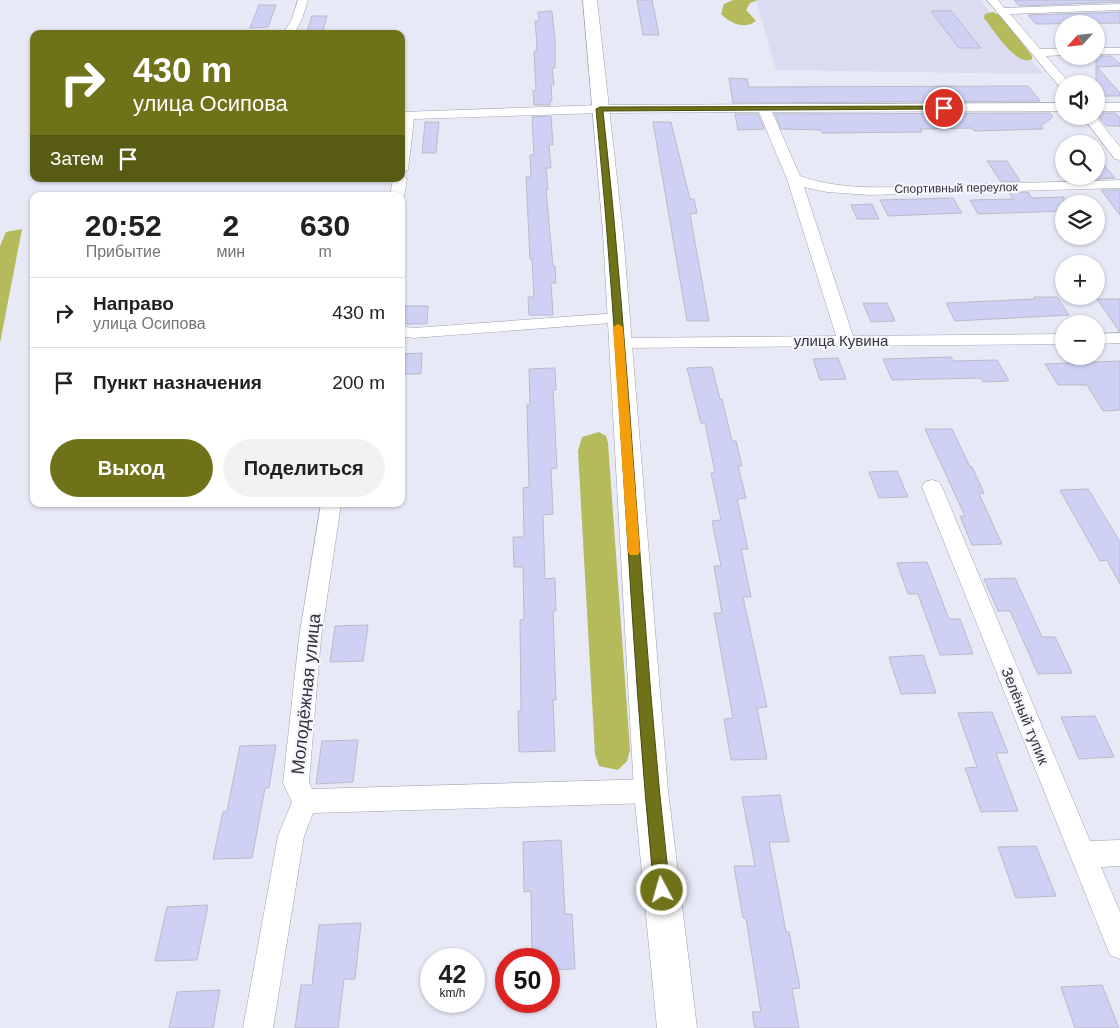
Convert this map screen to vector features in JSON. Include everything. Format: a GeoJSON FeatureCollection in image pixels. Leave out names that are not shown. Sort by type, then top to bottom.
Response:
{"type":"FeatureCollection","features":[{"type":"Feature","properties":{"kind":"main road"},"geometry":{"type":"LineString","coordinates":[[590,0],[613,233],[618,330],[651,791],[676,1028]]}},
{"type":"Feature","properties":{"kind":"street"},"geometry":{"type":"LineString","coordinates":[[290,30],[297,19],[303,0]]}},
{"type":"Feature","properties":{"kind":"street"},"geometry":{"type":"LineString","coordinates":[[992,0],[1056,75]]}},
{"type":"Feature","properties":{"kind":"street"},"geometry":{"type":"LineString","coordinates":[[1001,11],[1120,7]]}},
{"type":"Feature","properties":{"kind":"street"},"geometry":{"type":"LineString","coordinates":[[1105,51],[1120,51]]}},
{"type":"Feature","properties":{"kind":"street"},"geometry":{"type":"LineString","coordinates":[[1037,53],[1055,52]]}},
{"type":"Feature","properties":{"kind":"street"},"geometry":{"type":"LineString","coordinates":[[1105,107],[1120,106]]}},
{"type":"Feature","properties":{"kind":"street"},"geometry":{"type":"LineString","coordinates":[[405,116],[600,109],[1055,107]]}},
{"type":"Feature","properties":{"kind":"street"},"geometry":{"type":"LineString","coordinates":[[764,109],[794,179],[846,342]]}},
{"type":"Feature","properties":{"kind":"street"},"geometry":{"type":"LineString","coordinates":[[1095,125],[1120,156]]}},
{"type":"Feature","properties":{"kind":"street","name":"Спортивный переулок"},"geometry":{"type":"LineString","coordinates":[[794,179],[814,186],[830,188],[901,190],[1120,184]]}},
{"type":"Feature","properties":{"kind":"street","name":"улица Кувина"},"geometry":{"type":"LineString","coordinates":[[405,336],[618,330],[846,342],[1055,339]]}},
{"type":"Feature","properties":{"kind":"street"},"geometry":{"type":"LineString","coordinates":[[1105,339],[1120,338]]}},
{"type":"Feature","properties":{"kind":"street","name":"Зелёный тупик"},"geometry":{"type":"LineString","coordinates":[[932,487],[1120,945]]}},
{"type":"Feature","properties":{"kind":"street","name":"Молодёжная улица"},"geometry":{"type":"LineString","coordinates":[[305,801],[296,783],[310,638],[331,507]]}},
{"type":"Feature","properties":{"kind":"street"},"geometry":{"type":"LineString","coordinates":[[258,1028],[291,836],[305,801],[651,791]]}},
{"type":"Feature","properties":{"kind":"street"},"geometry":{"type":"LineString","coordinates":[[1082,855],[1120,853]]}},
{"type":"Feature","properties":{"kind":"shaded area"},"geometry":{"type":"Polygon","coordinates":[[[756,0],[980,0],[1043,74],[776,70],[756,0]]]}},
{"type":"Feature","properties":{"kind":"green space"},"geometry":{"type":"Polygon","coordinates":[[[733,0],[758,0],[750,3],[746,10],[756,21],[747,25],[737,24],[721,14],[724,4],[733,0]]]}},
{"type":"Feature","properties":{"kind":"green space"},"geometry":{"type":"Polygon","coordinates":[[[993,12],[1001,16],[1032,56],[1032,59],[1019,58],[999,38],[984,18],[985,14],[993,12]]]}},
{"type":"Feature","properties":{"kind":"green space"},"geometry":{"type":"Polygon","coordinates":[[[22,229],[0,343],[0,246],[6,232],[22,229]]]}},
{"type":"Feature","properties":{"kind":"green space"},"geometry":{"type":"Polygon","coordinates":[[[599,432],[606,436],[608,443],[630,750],[627,761],[618,770],[599,766],[595,754],[578,451],[582,437],[599,432]]]}},
{"type":"Feature","properties":{"kind":"building"},"geometry":{"type":"Polygon","coordinates":[[[637,0],[652,0],[659,35],[643,35],[637,0]]]}},
{"type":"Feature","properties":{"kind":"building"},"geometry":{"type":"Polygon","coordinates":[[[1014,0],[1120,0],[1120,2],[1019,6],[1014,0]]]}},
{"type":"Feature","properties":{"kind":"building"},"geometry":{"type":"Polygon","coordinates":[[[259,5],[276,5],[268,27],[250,28],[259,5]]]}},
{"type":"Feature","properties":{"kind":"building"},"geometry":{"type":"Polygon","coordinates":[[[552,11],[555,68],[552,68],[554,85],[551,85],[552,101],[550,101],[550,105],[534,105],[533,91],[536,90],[534,51],[536,51],[537,45],[535,21],[539,21],[538,12],[552,11]]]}},
{"type":"Feature","properties":{"kind":"building"},"geometry":{"type":"Polygon","coordinates":[[[931,11],[951,11],[981,48],[959,48],[931,11]]]}},
{"type":"Feature","properties":{"kind":"building"},"geometry":{"type":"Polygon","coordinates":[[[1120,12],[1120,23],[1105,23],[1105,15],[1055,15],[1055,24],[1036,24],[1028,15],[1120,12]]]}},
{"type":"Feature","properties":{"kind":"building"},"geometry":{"type":"Polygon","coordinates":[[[312,16],[327,16],[323,30],[307,30],[312,16]]]}},
{"type":"Feature","properties":{"kind":"building"},"geometry":{"type":"Polygon","coordinates":[[[1105,56],[1111,56],[1120,64],[1120,66],[1097,67],[1104,75],[1096,75],[1096,65],[1105,65],[1105,56]]]}},
{"type":"Feature","properties":{"kind":"building"},"geometry":{"type":"Polygon","coordinates":[[[1105,76],[1120,93],[1120,96],[1105,96],[1105,76]]]}},
{"type":"Feature","properties":{"kind":"building"},"geometry":{"type":"Polygon","coordinates":[[[729,78],[747,79],[749,87],[1028,86],[1040,101],[733,103],[729,78]]]}},
{"type":"Feature","properties":{"kind":"building"},"geometry":{"type":"Polygon","coordinates":[[[1050,113],[1053,117],[1041,126],[1043,129],[974,131],[972,128],[920,129],[922,132],[822,133],[821,130],[781,129],[775,114],[1050,113]]]}},
{"type":"Feature","properties":{"kind":"building"},"geometry":{"type":"Polygon","coordinates":[[[1105,113],[1115,113],[1120,118],[1120,126],[1106,126],[1105,113]]]}},
{"type":"Feature","properties":{"kind":"building"},"geometry":{"type":"Polygon","coordinates":[[[735,114],[758,114],[764,129],[738,130],[735,114]]]}},
{"type":"Feature","properties":{"kind":"building"},"geometry":{"type":"Polygon","coordinates":[[[551,116],[553,145],[549,145],[551,168],[546,168],[548,190],[546,190],[556,283],[551,283],[553,315],[529,315],[528,297],[534,297],[526,177],[531,177],[530,155],[534,155],[532,117],[551,116]]]}},
{"type":"Feature","properties":{"kind":"building"},"geometry":{"type":"Polygon","coordinates":[[[425,122],[439,122],[436,153],[422,153],[425,122]]]}},
{"type":"Feature","properties":{"kind":"building"},"geometry":{"type":"Polygon","coordinates":[[[653,122],[671,122],[690,199],[694,199],[697,213],[690,214],[709,321],[687,321],[653,122]]]}},
{"type":"Feature","properties":{"kind":"building"},"geometry":{"type":"Polygon","coordinates":[[[987,161],[1007,161],[1020,181],[1001,182],[987,161]]]}},
{"type":"Feature","properties":{"kind":"building"},"geometry":{"type":"Polygon","coordinates":[[[1105,166],[1115,178],[1105,179],[1105,166]]]}},
{"type":"Feature","properties":{"kind":"building"},"geometry":{"type":"Polygon","coordinates":[[[1101,190],[1120,190],[1120,215],[1105,195],[1101,190]]]}},
{"type":"Feature","properties":{"kind":"building"},"geometry":{"type":"Polygon","coordinates":[[[1028,192],[1032,198],[1055,197],[1055,211],[978,214],[970,200],[1013,199],[1009,193],[1028,192]]]}},
{"type":"Feature","properties":{"kind":"building"},"geometry":{"type":"Polygon","coordinates":[[[953,198],[962,213],[888,216],[880,200],[953,198]]]}},
{"type":"Feature","properties":{"kind":"building"},"geometry":{"type":"Polygon","coordinates":[[[872,204],[879,219],[857,219],[851,205],[872,204]]]}},
{"type":"Feature","properties":{"kind":"building"},"geometry":{"type":"Polygon","coordinates":[[[1034,297],[1055,297],[1055,305],[1062,305],[1069,315],[955,321],[946,303],[1035,299],[1034,297]]]}},
{"type":"Feature","properties":{"kind":"building"},"geometry":{"type":"Polygon","coordinates":[[[1105,299],[1120,299],[1119,331],[1101,305],[1105,305],[1105,299]]]}},
{"type":"Feature","properties":{"kind":"building"},"geometry":{"type":"Polygon","coordinates":[[[863,303],[887,303],[895,321],[871,322],[863,303]]]}},
{"type":"Feature","properties":{"kind":"building"},"geometry":{"type":"Polygon","coordinates":[[[405,306],[428,306],[427,324],[405,324],[405,306]]]}},
{"type":"Feature","properties":{"kind":"building"},"geometry":{"type":"Polygon","coordinates":[[[422,353],[421,374],[405,374],[405,354],[422,353]]]}},
{"type":"Feature","properties":{"kind":"building"},"geometry":{"type":"Polygon","coordinates":[[[951,357],[953,361],[997,360],[1009,381],[983,382],[981,378],[892,380],[883,359],[951,357]]]}},
{"type":"Feature","properties":{"kind":"building"},"geometry":{"type":"Polygon","coordinates":[[[838,358],[846,379],[820,380],[813,359],[838,358]]]}},
{"type":"Feature","properties":{"kind":"building"},"geometry":{"type":"Polygon","coordinates":[[[1120,361],[1120,410],[1103,411],[1087,385],[1058,385],[1045,364],[1105,365],[1105,362],[1120,361]]]}},
{"type":"Feature","properties":{"kind":"building"},"geometry":{"type":"Polygon","coordinates":[[[712,367],[732,441],[736,441],[742,466],[738,466],[746,498],[737,499],[748,549],[741,549],[751,597],[743,597],[767,707],[757,708],[767,759],[731,760],[724,719],[733,718],[714,613],[722,613],[714,566],[721,566],[712,521],[721,520],[711,473],[715,472],[705,423],[701,423],[687,368],[712,367]]]}},
{"type":"Feature","properties":{"kind":"building"},"geometry":{"type":"Polygon","coordinates":[[[555,368],[556,390],[553,390],[557,468],[551,469],[553,514],[543,515],[545,579],[555,578],[556,611],[553,611],[556,700],[553,700],[555,751],[519,752],[518,711],[521,711],[520,620],[524,619],[523,567],[514,567],[513,537],[524,537],[523,488],[529,487],[527,405],[530,405],[529,369],[555,368]]]}},
{"type":"Feature","properties":{"kind":"building"},"geometry":{"type":"Polygon","coordinates":[[[925,429],[952,429],[984,493],[979,494],[1002,544],[972,545],[960,516],[965,516],[925,429]]]}},
{"type":"Feature","properties":{"kind":"building"},"geometry":{"type":"Polygon","coordinates":[[[897,471],[908,497],[879,498],[869,472],[897,471]]]}},
{"type":"Feature","properties":{"kind":"building"},"geometry":{"type":"Polygon","coordinates":[[[1088,489],[1120,542],[1120,584],[1107,560],[1100,561],[1060,490],[1088,489]]]}},
{"type":"Feature","properties":{"kind":"building"},"geometry":{"type":"Polygon","coordinates":[[[927,562],[949,619],[960,619],[973,654],[940,655],[918,594],[908,594],[897,563],[927,562]]]}},
{"type":"Feature","properties":{"kind":"building"},"geometry":{"type":"Polygon","coordinates":[[[1015,578],[1042,637],[1055,637],[1072,673],[1038,674],[1010,611],[998,611],[984,579],[1015,578]]]}},
{"type":"Feature","properties":{"kind":"building"},"geometry":{"type":"Polygon","coordinates":[[[368,625],[363,661],[330,662],[335,626],[368,625]]]}},
{"type":"Feature","properties":{"kind":"building"},"geometry":{"type":"Polygon","coordinates":[[[923,655],[936,693],[901,694],[889,657],[923,655]]]}},
{"type":"Feature","properties":{"kind":"building"},"geometry":{"type":"Polygon","coordinates":[[[992,712],[1008,753],[996,753],[1018,811],[981,812],[965,768],[977,767],[958,713],[992,712]]]}},
{"type":"Feature","properties":{"kind":"building"},"geometry":{"type":"Polygon","coordinates":[[[1095,716],[1114,757],[1079,759],[1061,717],[1095,716]]]}},
{"type":"Feature","properties":{"kind":"building"},"geometry":{"type":"Polygon","coordinates":[[[358,740],[353,782],[316,784],[322,741],[358,740]]]}},
{"type":"Feature","properties":{"kind":"building"},"geometry":{"type":"Polygon","coordinates":[[[276,745],[269,788],[265,788],[252,858],[213,859],[223,812],[227,811],[240,746],[276,745]]]}},
{"type":"Feature","properties":{"kind":"building"},"geometry":{"type":"Polygon","coordinates":[[[780,795],[789,842],[769,842],[786,932],[789,932],[800,988],[792,989],[799,1028],[755,1028],[752,1012],[761,1012],[746,918],[743,918],[734,866],[755,866],[742,797],[780,795]]]}},
{"type":"Feature","properties":{"kind":"building"},"geometry":{"type":"Polygon","coordinates":[[[561,840],[565,914],[572,914],[575,969],[560,970],[560,948],[532,948],[531,891],[524,892],[523,842],[561,840]]]}},
{"type":"Feature","properties":{"kind":"building"},"geometry":{"type":"Polygon","coordinates":[[[1036,846],[1056,896],[1016,898],[998,847],[1036,846]]]}},
{"type":"Feature","properties":{"kind":"building"},"geometry":{"type":"Polygon","coordinates":[[[208,905],[197,960],[155,961],[167,907],[208,905]]]}},
{"type":"Feature","properties":{"kind":"building"},"geometry":{"type":"Polygon","coordinates":[[[361,923],[355,979],[344,979],[338,1028],[295,1028],[301,985],[312,985],[319,925],[361,923]]]}},
{"type":"Feature","properties":{"kind":"building"},"geometry":{"type":"Polygon","coordinates":[[[1102,985],[1119,1028],[1075,1028],[1061,987],[1102,985]]]}},
{"type":"Feature","properties":{"kind":"building"},"geometry":{"type":"Polygon","coordinates":[[[220,990],[213,1028],[169,1028],[177,992],[220,990]]]}},
{"type":"Feature","properties":{"kind":"slow traffic"},"geometry":{"type":"LineString","coordinates":[[618,327],[634,552]]}},
{"type":"Feature","properties":{"kind":"route"},"geometry":{"type":"LineString","coordinates":[[662,890],[651,791],[613,233],[600,109],[944,108]]}}]}
